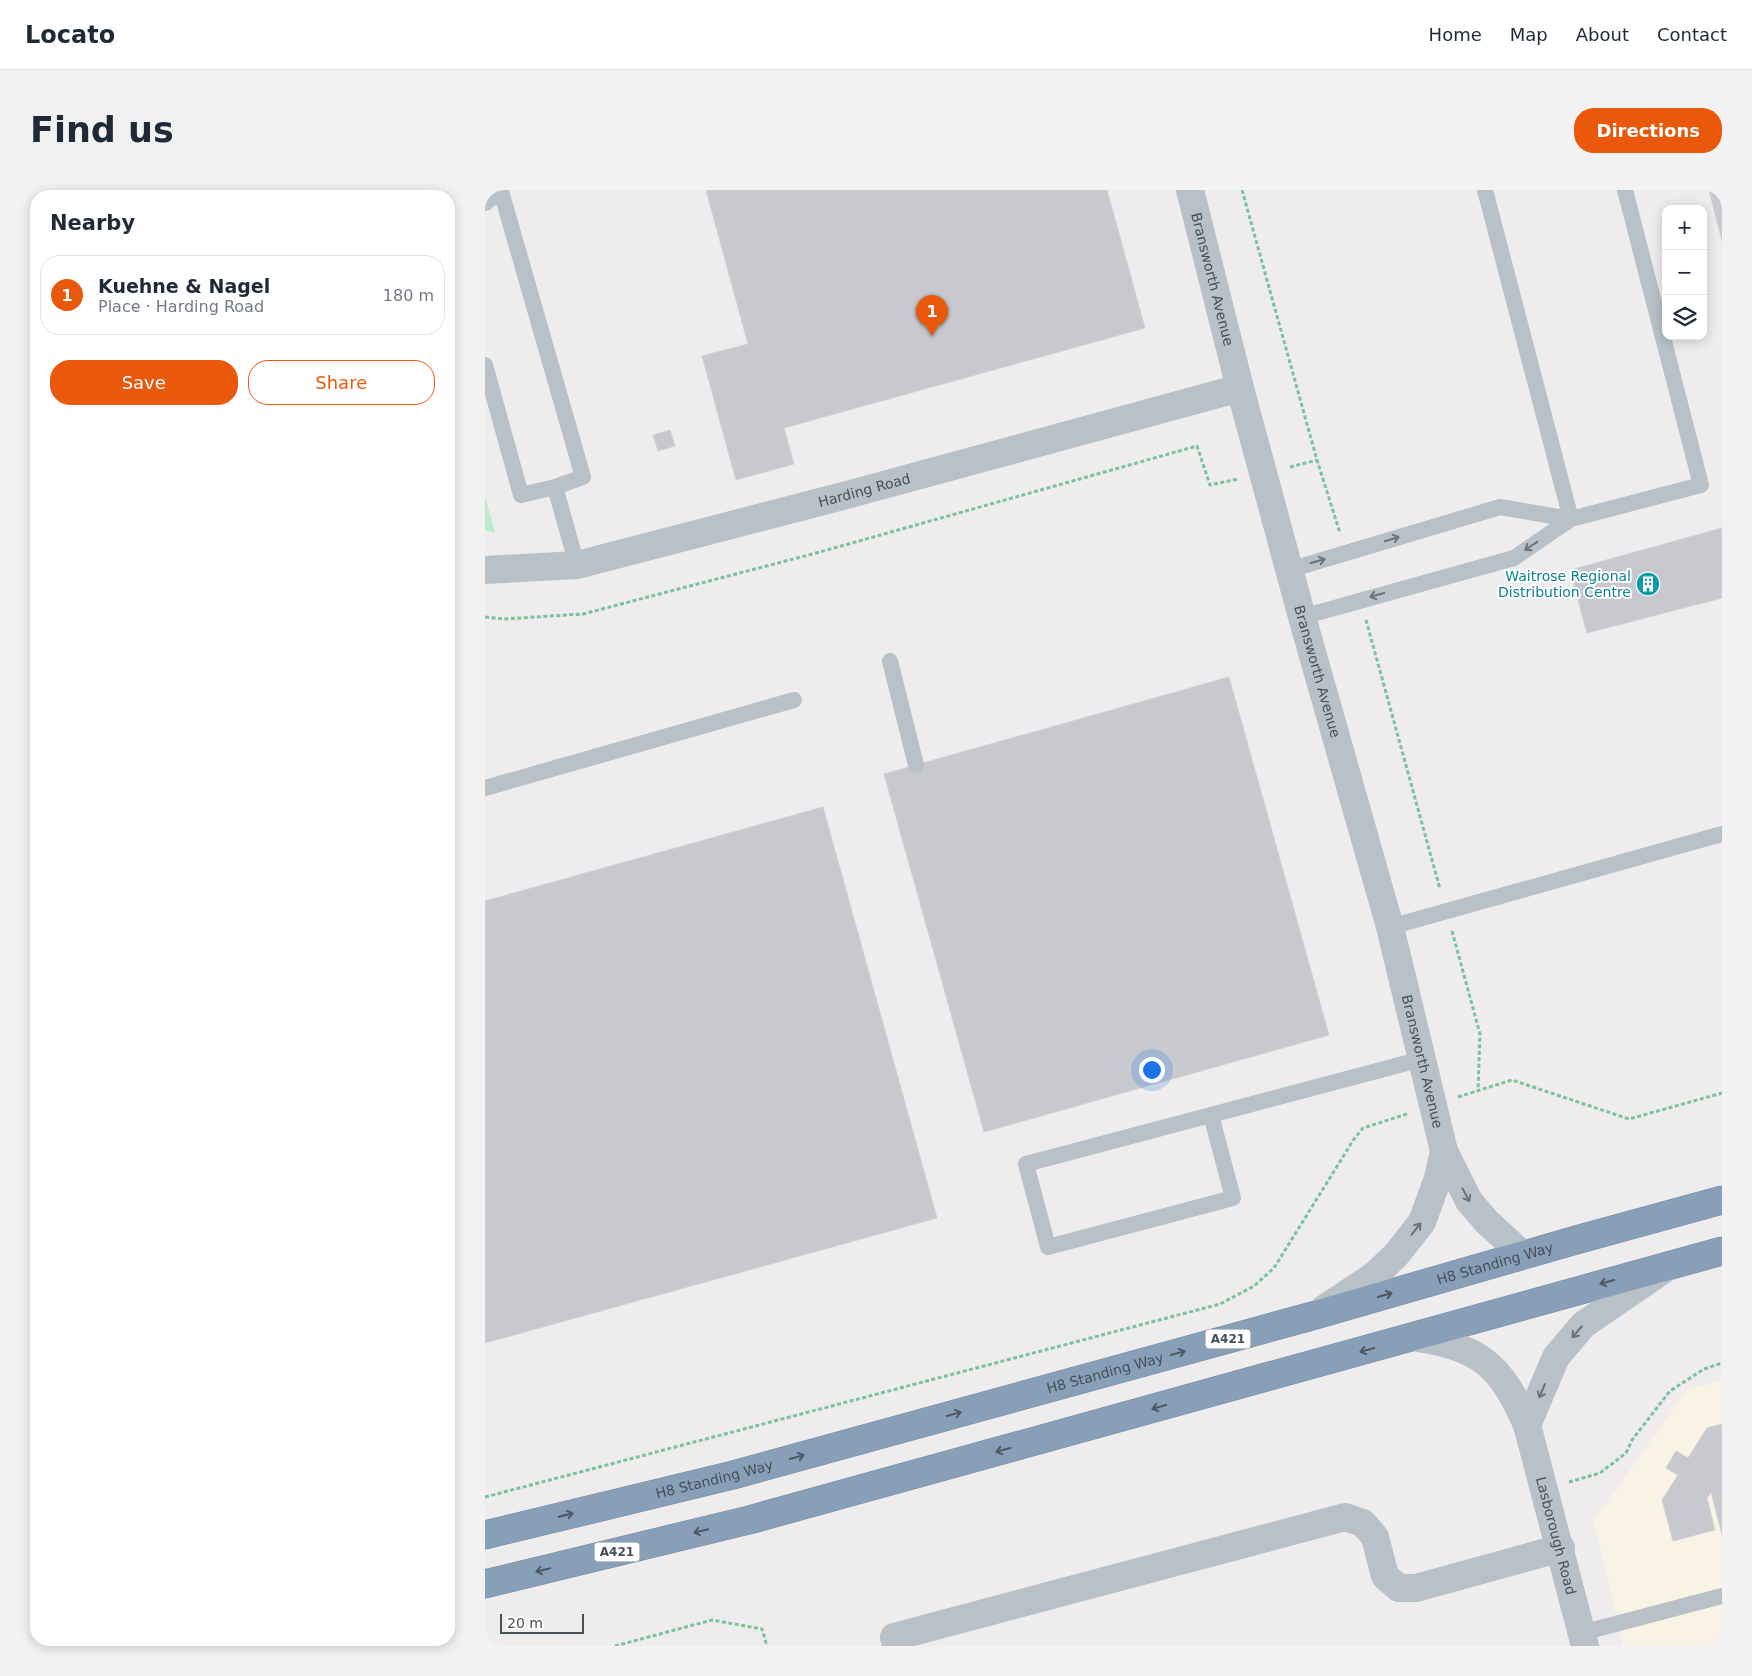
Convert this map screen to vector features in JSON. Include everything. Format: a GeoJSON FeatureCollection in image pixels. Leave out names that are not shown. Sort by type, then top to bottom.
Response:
{"type":"FeatureCollection","features":[{"type":"Feature","properties":{"kind":"highway","name":"H8 Standing Way"},"geometry":{"type":"LineString","coordinates":[[485,1535],[733,1475],[1313,1316],[1722,1200]]}},
{"type":"Feature","properties":{"kind":"highway","name":"A421"},"geometry":{"type":"LineString","coordinates":[[485,1584],[749,1520],[1722,1251]]}},
{"type":"Feature","properties":{"kind":"street","name":"Bransworth Avenue"},"geometry":{"type":"LineString","coordinates":[[1189,190],[1289,570],[1390,927],[1444,1151],[1469,1201],[1487,1222],[1523,1255]]}},
{"type":"Feature","properties":{"kind":"street","name":"Harding Road"},"geometry":{"type":"LineString","coordinates":[[485,571],[577,565],[843,496],[1240,388]]}},
{"type":"Feature","properties":{"kind":"street","name":"Bransworth Avenue"},"geometry":{"type":"LineString","coordinates":[[1313,1316],[1375,1275],[1396,1254],[1422,1222],[1438,1178],[1444,1151]]}},
{"type":"Feature","properties":{"kind":"street"},"geometry":{"type":"LineString","coordinates":[[1527,1425],[1556,1357],[1583,1325],[1673,1263]]}},
{"type":"Feature","properties":{"kind":"street","name":"Lasborough Road"},"geometry":{"type":"LineString","coordinates":[[1412,1337],[1452,1344],[1471,1352],[1489,1364],[1515,1398],[1527,1425],[1561,1548],[1583,1640]]}},
{"type":"Feature","properties":{"kind":"street"},"geometry":{"type":"LineString","coordinates":[[896,1646],[894,1637],[1345,1517],[1363,1523],[1375,1537],[1385,1576],[1399,1588],[1417,1588],[1561,1548]]}},
{"type":"Feature","properties":{"kind":"lane"},"geometry":{"type":"LineString","coordinates":[[1485,190],[1571,519]]}},
{"type":"Feature","properties":{"kind":"lane"},"geometry":{"type":"LineString","coordinates":[[1302,617],[1514,558],[1571,519],[1701,485],[1625,190]]}},
{"type":"Feature","properties":{"kind":"lane"},"geometry":{"type":"LineString","coordinates":[[485,204],[501,191],[583,477],[555,487],[521,495],[485,365]]}},
{"type":"Feature","properties":{"kind":"lane"},"geometry":{"type":"LineString","coordinates":[[555,487],[577,565]]}},
{"type":"Feature","properties":{"kind":"lane"},"geometry":{"type":"LineString","coordinates":[[1289,570],[1500,507],[1571,519]]}},
{"type":"Feature","properties":{"kind":"lane"},"geometry":{"type":"LineString","coordinates":[[890,661],[916,765]]}},
{"type":"Feature","properties":{"kind":"lane"},"geometry":{"type":"LineString","coordinates":[[485,788],[794,700]]}},
{"type":"Feature","properties":{"kind":"lane"},"geometry":{"type":"LineString","coordinates":[[1390,927],[1722,834]]}},
{"type":"Feature","properties":{"kind":"lane"},"geometry":{"type":"LineString","coordinates":[[1211,1116],[1233,1198],[1048,1247],[1026,1164],[1422,1059]]}},
{"type":"Feature","properties":{"kind":"lane"},"geometry":{"type":"LineString","coordinates":[[1583,1640],[1722,1596]]}},
{"type":"Feature","properties":{"kind":"path"},"geometry":{"type":"LineString","coordinates":[[1242,190],[1317,460],[1346,553]]}},
{"type":"Feature","properties":{"kind":"path"},"geometry":{"type":"LineString","coordinates":[[485,617],[505,619],[583,614],[819,552],[1197,446]]}},
{"type":"Feature","properties":{"kind":"path"},"geometry":{"type":"LineString","coordinates":[[1360,600],[1480,1034],[1478,1091]]}},
{"type":"Feature","properties":{"kind":"path"},"geometry":{"type":"LineString","coordinates":[[485,1497],[1220,1304],[1254,1286],[1274,1268],[1353,1139],[1363,1128],[1512,1080],[1629,1120],[1722,1093]]}},
{"type":"Feature","properties":{"kind":"path"},"geometry":{"type":"LineString","coordinates":[[1544,1488],[1600,1473],[1626,1453],[1632,1440],[1670,1392],[1704,1369],[1722,1363]]}},
{"type":"Feature","properties":{"kind":"path"},"geometry":{"type":"LineString","coordinates":[[615,1646],[712,1620],[762,1629],[767,1646]]}},
{"type":"Feature","properties":{"kind":"shaded area"},"geometry":{"type":"Polygon","coordinates":[[[1722,1380],[1722,1646],[1623,1646],[1594,1520],[1687,1390],[1722,1380]]]}},
{"type":"Feature","properties":{"kind":"green space"},"geometry":{"type":"Polygon","coordinates":[[[485,497],[486,500],[495,533],[485,530],[485,497]]]}},
{"type":"Feature","properties":{"kind":"building"},"geometry":{"type":"Polygon","coordinates":[[[706,190],[1107,190],[1145,328],[784,428],[794,464],[736,480],[702,356],[748,344],[706,190]]]}},
{"type":"Feature","properties":{"kind":"building"},"geometry":{"type":"Polygon","coordinates":[[[1709,190],[1722,190],[1722,241],[1709,190]]]}},
{"type":"Feature","properties":{"kind":"building"},"geometry":{"type":"Polygon","coordinates":[[[670,430],[675,446],[658,451],[653,435],[670,430]]]}},
{"type":"Feature","properties":{"kind":"building","name":"Waitrose Regional Distribution Centre"},"geometry":{"type":"Polygon","coordinates":[[[1722,528],[1722,598],[1587,633],[1570,570],[1722,528]]]}},
{"type":"Feature","properties":{"kind":"building"},"geometry":{"type":"Polygon","coordinates":[[[1229,677],[1329,1035],[984,1132],[884,774],[1229,677]]]}},
{"type":"Feature","properties":{"kind":"building"},"geometry":{"type":"Polygon","coordinates":[[[823,807],[937,1218],[485,1343],[485,901],[823,807]]]}},
{"type":"Feature","properties":{"kind":"building"},"geometry":{"type":"Polygon","coordinates":[[[1722,1424],[1722,1535],[1711,1492],[1707,1498],[1715,1530],[1673,1541],[1662,1500],[1678,1475],[1666,1468],[1676,1451],[1688,1458],[1707,1428],[1722,1424]]]}},
{"type":"Feature","properties":{"kind":"place","name":"Kuehne & Nagel"},"geometry":{"type":"Point","coordinates":[932,336]}},
{"type":"Feature","properties":{"kind":"place","name":"Waitrose Regional Distribution Centre"},"geometry":{"type":"Point","coordinates":[1648,584]}}]}
